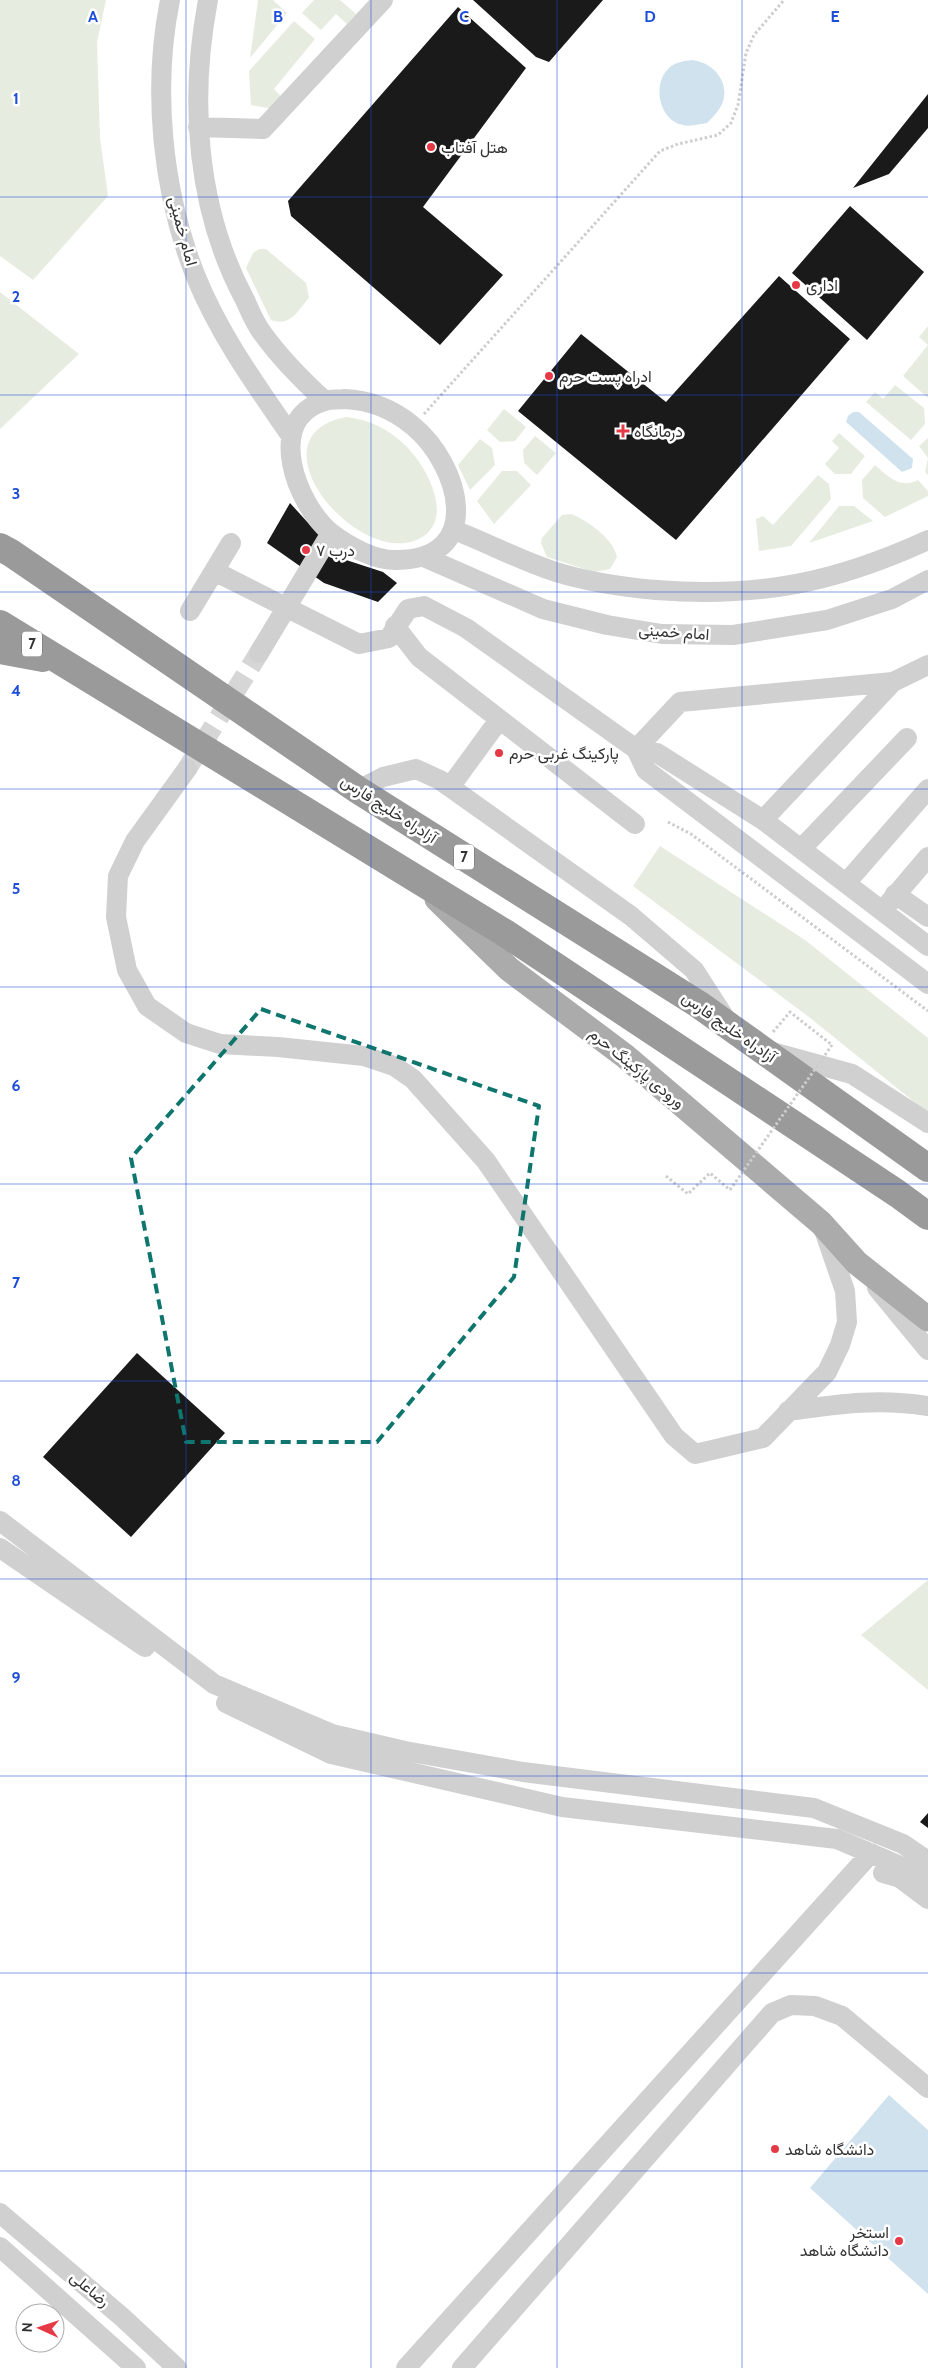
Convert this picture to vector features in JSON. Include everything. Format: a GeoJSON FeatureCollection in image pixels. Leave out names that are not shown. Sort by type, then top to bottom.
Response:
{"type":"FeatureCollection","features":[{"type":"Feature","properties":{"kind":"highway","name":"آزادراه خلیج فارس"},"geometry":{"type":"LineString","coordinates":[[4,547],[358,790],[698,1004],[928,1168]]}},
{"type":"Feature","properties":{"kind":"highway","name":"7"},"geometry":{"type":"LineString","coordinates":[[0,624],[414,876],[521,944],[898,1194],[928,1216]]}},
{"type":"Feature","properties":{"kind":"highway"},"geometry":{"type":"LineString","coordinates":[[0,650],[64,663]]}},
{"type":"Feature","properties":{"kind":"main road","name":"ورودی پارکینگ حرم"},"geometry":{"type":"LineString","coordinates":[[414,876],[509,969],[625,1056],[821,1223],[857,1263],[928,1320]]}},
{"type":"Feature","properties":{"kind":"street","name":"امام خمینی"},"geometry":{"type":"LineString","coordinates":[[170,0],[164,38],[164,122],[169,176],[181,229],[196,276],[216,319],[232,348],[291,436]]}},
{"type":"Feature","properties":{"kind":"street","name":"امام خمینی"},"geometry":{"type":"LineString","coordinates":[[208,0],[200,40],[198,127],[203,171],[230,272],[262,332],[289,367],[325,401]]}},
{"type":"Feature","properties":{"kind":"street"},"geometry":{"type":"LineString","coordinates":[[198,127],[263,129],[383,0]]}},
{"type":"Feature","properties":{"kind":"street"},"geometry":{"type":"LineString","coordinates":[[362,400],[382,407],[414,426],[440,458],[456,497],[457,514],[454,530],[442,546],[424,557],[396,560],[370,555],[330,532],[306,503],[296,479],[290,456],[291,436],[298,421],[309,409],[325,401],[362,400]]}},
{"type":"Feature","properties":{"kind":"street"},"geometry":{"type":"LineString","coordinates":[[454,530],[556,572],[627,587],[699,593],[770,590],[821,580],[869,566],[928,540]]}},
{"type":"Feature","properties":{"kind":"street"},"geometry":{"type":"LineString","coordinates":[[259,653],[330,532]]}},
{"type":"Feature","properties":{"kind":"street"},"geometry":{"type":"LineString","coordinates":[[190,611],[231,543]]}},
{"type":"Feature","properties":{"kind":"street","name":"امام خمینی"},"geometry":{"type":"LineString","coordinates":[[424,557],[543,609],[606,625],[662,634],[733,635],[827,620],[892,599],[928,580]]}},
{"type":"Feature","properties":{"kind":"street"},"geometry":{"type":"LineString","coordinates":[[214,572],[359,644],[389,638],[395,626],[408,609],[424,606],[466,628],[636,749],[657,753],[763,820],[928,946]]}},
{"type":"Feature","properties":{"kind":"street"},"geometry":{"type":"LineString","coordinates":[[395,626],[419,657],[635,824]]}},
{"type":"Feature","properties":{"kind":"street"},"geometry":{"type":"LineString","coordinates":[[763,820],[893,682],[928,664]]}},
{"type":"Feature","properties":{"kind":"street"},"geometry":{"type":"LineString","coordinates":[[636,749],[680,702],[893,682]]}},
{"type":"Feature","properties":{"kind":"street"},"geometry":{"type":"LineString","coordinates":[[450,787],[500,720]]}},
{"type":"Feature","properties":{"kind":"street"},"geometry":{"type":"LineString","coordinates":[[802,848],[906,738]]}},
{"type":"Feature","properties":{"kind":"street"},"geometry":{"type":"LineString","coordinates":[[636,749],[646,770],[928,984]]}},
{"type":"Feature","properties":{"kind":"street"},"geometry":{"type":"LineString","coordinates":[[187,769],[135,841],[118,876],[116,917],[127,970],[147,1006],[186,1032],[220,1044],[278,1046],[364,1056],[394,1066],[413,1079],[486,1161],[674,1436],[695,1454],[764,1438],[827,1372],[840,1345],[846,1322],[845,1291],[821,1223]]}},
{"type":"Feature","properties":{"kind":"street"},"geometry":{"type":"LineString","coordinates":[[358,790],[383,777],[416,769],[450,787],[630,916],[694,970],[732,1028]]}},
{"type":"Feature","properties":{"kind":"street"},"geometry":{"type":"LineString","coordinates":[[846,883],[928,789]]}},
{"type":"Feature","properties":{"kind":"street"},"geometry":{"type":"LineString","coordinates":[[882,910],[928,857]]}},
{"type":"Feature","properties":{"kind":"street"},"geometry":{"type":"LineString","coordinates":[[895,894],[928,917]]}},
{"type":"Feature","properties":{"kind":"street"},"geometry":{"type":"LineString","coordinates":[[759,1048],[852,1074],[928,1122]]}},
{"type":"Feature","properties":{"kind":"street"},"geometry":{"type":"LineString","coordinates":[[857,1263],[928,1350]]}},
{"type":"Feature","properties":{"kind":"street"},"geometry":{"type":"LineString","coordinates":[[788,1411],[854,1401],[895,1401],[928,1406]]}},
{"type":"Feature","properties":{"kind":"street"},"geometry":{"type":"LineString","coordinates":[[0,1521],[214,1684],[332,1734],[404,1751],[523,1772],[814,1808],[903,1844],[928,1861]]}},
{"type":"Feature","properties":{"kind":"street"},"geometry":{"type":"LineString","coordinates":[[0,1548],[224,1702],[331,1754],[562,1807],[809,1834],[837,1839],[865,1859],[900,1878],[928,1899]]}},
{"type":"Feature","properties":{"kind":"street"},"geometry":{"type":"LineString","coordinates":[[865,1859],[928,1878]]}},
{"type":"Feature","properties":{"kind":"street"},"geometry":{"type":"LineString","coordinates":[[406,2368],[865,1859]]}},
{"type":"Feature","properties":{"kind":"street"},"geometry":{"type":"LineString","coordinates":[[462,2368],[772,2013],[791,2005],[815,2006],[842,2016],[928,2088]]}},
{"type":"Feature","properties":{"kind":"street","name":"رضاعلی"},"geometry":{"type":"LineString","coordinates":[[0,2213],[122,2317],[177,2368]]}},
{"type":"Feature","properties":{"kind":"street","name":"رضاعلی"},"geometry":{"type":"LineString","coordinates":[[0,2247],[136,2368]]}},
{"type":"Feature","properties":{"kind":"path"},"geometry":{"type":"LineString","coordinates":[[414,426],[660,151],[678,144],[718,136],[731,123],[738,105],[746,53],[754,35],[784,0]]}},
{"type":"Feature","properties":{"kind":"path"},"geometry":{"type":"LineString","coordinates":[[668,822],[691,834],[928,1012]]}},
{"type":"Feature","properties":{"kind":"path"},"geometry":{"type":"LineString","coordinates":[[666,1176],[688,1194],[710,1173],[730,1190],[832,1045],[790,1012]]}},
{"type":"Feature","properties":{"kind":"highlighted area"},"geometry":{"type":"Polygon","coordinates":[[[261,1009],[539,1106],[514,1277],[377,1442],[186,1442],[131,1158],[261,1009]]]}},
{"type":"Feature","properties":{"kind":"shaded area"},"geometry":{"type":"Polygon","coordinates":[[[0,0],[106,0],[97,42],[100,138],[108,196],[33,280],[0,256],[0,0]]]}},
{"type":"Feature","properties":{"kind":"shaded area"},"geometry":{"type":"Polygon","coordinates":[[[258,0],[273,0],[287,13],[250,58],[258,0]]]}},
{"type":"Feature","properties":{"kind":"shaded area"},"geometry":{"type":"Polygon","coordinates":[[[314,0],[340,0],[356,14],[347,24],[336,14],[321,30],[302,13],[314,0]]]}},
{"type":"Feature","properties":{"kind":"shaded area"},"geometry":{"type":"Polygon","coordinates":[[[294,21],[315,39],[274,89],[285,101],[272,109],[251,105],[249,71],[294,21]]]}},
{"type":"Feature","properties":{"kind":"shaded area"},"geometry":{"type":"Polygon","coordinates":[[[259,249],[266,249],[306,283],[309,298],[289,320],[278,322],[271,320],[246,268],[253,253],[259,249]]]}},
{"type":"Feature","properties":{"kind":"shaded area"},"geometry":{"type":"Polygon","coordinates":[[[0,292],[79,354],[0,429],[0,292]]]}},
{"type":"Feature","properties":{"kind":"shaded area"},"geometry":{"type":"Polygon","coordinates":[[[928,326],[928,345],[919,337],[928,326]]]}},
{"type":"Feature","properties":{"kind":"shaded area"},"geometry":{"type":"Polygon","coordinates":[[[928,345],[928,398],[903,376],[928,345]]]}},
{"type":"Feature","properties":{"kind":"shaded area"},"geometry":{"type":"Polygon","coordinates":[[[895,385],[924,408],[925,424],[911,440],[866,402],[875,392],[883,399],[895,385]]]}},
{"type":"Feature","properties":{"kind":"shaded area"},"geometry":{"type":"Polygon","coordinates":[[[504,409],[526,427],[515,441],[500,442],[487,430],[504,409]]]}},
{"type":"Feature","properties":{"kind":"shaded area"},"geometry":{"type":"Polygon","coordinates":[[[346,417],[363,420],[386,430],[400,440],[415,456],[430,482],[435,496],[437,510],[435,523],[427,533],[414,541],[389,542],[364,533],[340,516],[321,494],[309,470],[307,447],[319,429],[346,417]]]}},
{"type":"Feature","properties":{"kind":"shaded area"},"geometry":{"type":"Polygon","coordinates":[[[839,433],[865,456],[851,474],[835,474],[825,464],[839,448],[832,441],[839,433]]]}},
{"type":"Feature","properties":{"kind":"shaded area"},"geometry":{"type":"Polygon","coordinates":[[[535,436],[556,453],[537,475],[524,463],[523,450],[535,436]]]}},
{"type":"Feature","properties":{"kind":"shaded area"},"geometry":{"type":"Polygon","coordinates":[[[928,438],[928,458],[919,446],[928,438]]]}},
{"type":"Feature","properties":{"kind":"shaded area"},"geometry":{"type":"Polygon","coordinates":[[[480,439],[492,448],[495,465],[470,490],[458,465],[480,439]]]}},
{"type":"Feature","properties":{"kind":"shaded area"},"geometry":{"type":"Polygon","coordinates":[[[928,458],[928,475],[925,472],[928,458]]]}},
{"type":"Feature","properties":{"kind":"shaded area"},"geometry":{"type":"Polygon","coordinates":[[[875,465],[900,482],[905,483],[918,480],[928,491],[928,496],[885,517],[863,498],[862,480],[875,465]]]}},
{"type":"Feature","properties":{"kind":"shaded area"},"geometry":{"type":"Polygon","coordinates":[[[502,471],[517,471],[531,485],[494,524],[477,501],[502,471]]]}},
{"type":"Feature","properties":{"kind":"shaded area"},"geometry":{"type":"Polygon","coordinates":[[[818,475],[829,484],[831,499],[791,546],[759,551],[756,519],[763,516],[773,525],[818,475]]]}},
{"type":"Feature","properties":{"kind":"shaded area"},"geometry":{"type":"Polygon","coordinates":[[[839,506],[854,506],[873,521],[809,543],[839,506]]]}},
{"type":"Feature","properties":{"kind":"shaded area"},"geometry":{"type":"Polygon","coordinates":[[[571,514],[592,525],[611,544],[617,557],[610,569],[594,572],[547,557],[541,543],[542,538],[562,515],[571,514]]]}},
{"type":"Feature","properties":{"kind":"shaded area"},"geometry":{"type":"Polygon","coordinates":[[[660,846],[805,940],[928,1038],[928,1113],[809,1017],[633,886],[660,846]]]}},
{"type":"Feature","properties":{"kind":"shaded area"},"geometry":{"type":"Polygon","coordinates":[[[928,1580],[928,1690],[861,1635],[928,1580]]]}},
{"type":"Feature","properties":{"kind":"water"},"geometry":{"type":"Polygon","coordinates":[[[692,60],[711,67],[716,72],[723,83],[724,97],[720,108],[707,123],[686,126],[668,117],[663,109],[659,91],[664,74],[670,67],[692,60]]]}},
{"type":"Feature","properties":{"kind":"water"},"geometry":{"type":"Polygon","coordinates":[[[853,412],[859,412],[913,459],[912,468],[902,472],[846,422],[848,416],[853,412]]]}},
{"type":"Feature","properties":{"kind":"water","name":"استخر دانشگاه شاهد"},"geometry":{"type":"Polygon","coordinates":[[[889,2095],[928,2130],[928,2294],[810,2188],[889,2095]]]}},
{"type":"Feature","properties":{"kind":"building"},"geometry":{"type":"Polygon","coordinates":[[[473,0],[603,0],[549,62],[536,57],[473,0]]]}},
{"type":"Feature","properties":{"kind":"building"},"geometry":{"type":"Polygon","coordinates":[[[458,7],[526,68],[423,207],[503,275],[440,345],[291,216],[288,201],[458,7]]]}},
{"type":"Feature","properties":{"kind":"building"},"geometry":{"type":"Polygon","coordinates":[[[928,94],[928,128],[889,174],[853,188],[928,94]]]}},
{"type":"Feature","properties":{"kind":"building"},"geometry":{"type":"Polygon","coordinates":[[[850,206],[924,272],[867,340],[792,273],[850,206]]]}},
{"type":"Feature","properties":{"kind":"building"},"geometry":{"type":"Polygon","coordinates":[[[779,276],[850,339],[676,540],[518,411],[581,334],[666,402],[779,276]]]}},
{"type":"Feature","properties":{"kind":"building","name":"درب ۷"},"geometry":{"type":"Polygon","coordinates":[[[290,503],[340,558],[383,572],[397,583],[378,602],[324,583],[267,543],[290,503]]]}},
{"type":"Feature","properties":{"kind":"building"},"geometry":{"type":"Polygon","coordinates":[[[137,1353],[225,1433],[131,1537],[43,1457],[137,1353]]]}},
{"type":"Feature","properties":{"kind":"building"},"geometry":{"type":"Polygon","coordinates":[[[928,1813],[928,1828],[920,1822],[928,1813]]]}},
{"type":"Feature","properties":{"kind":"tunnel"},"geometry":{"type":"LineString","coordinates":[[187,769],[259,653]]}},
{"type":"Feature","properties":{"kind":"place","name":"هتل آفتاب"},"geometry":{"type":"Point","coordinates":[431,147]}},
{"type":"Feature","properties":{"kind":"place","name":"اداری"},"geometry":{"type":"Point","coordinates":[796,285]}},
{"type":"Feature","properties":{"kind":"place","name":"ادراه پست حرم"},"geometry":{"type":"Point","coordinates":[549,376]}},
{"type":"Feature","properties":{"kind":"place","name":"درمانگاه"},"geometry":{"type":"Point","coordinates":[623,431]}},
{"type":"Feature","properties":{"kind":"place","name":"درب ۷"},"geometry":{"type":"Point","coordinates":[306,550]}},
{"type":"Feature","properties":{"kind":"place","name":"پارکینگ غربی حرم"},"geometry":{"type":"Point","coordinates":[499,753]}},
{"type":"Feature","properties":{"kind":"place","name":"دانشگاه شاهد"},"geometry":{"type":"Point","coordinates":[775,2149]}},
{"type":"Feature","properties":{"kind":"place","name":"استخر دانشگاه شاهد"},"geometry":{"type":"Point","coordinates":[899,2241]}}]}
